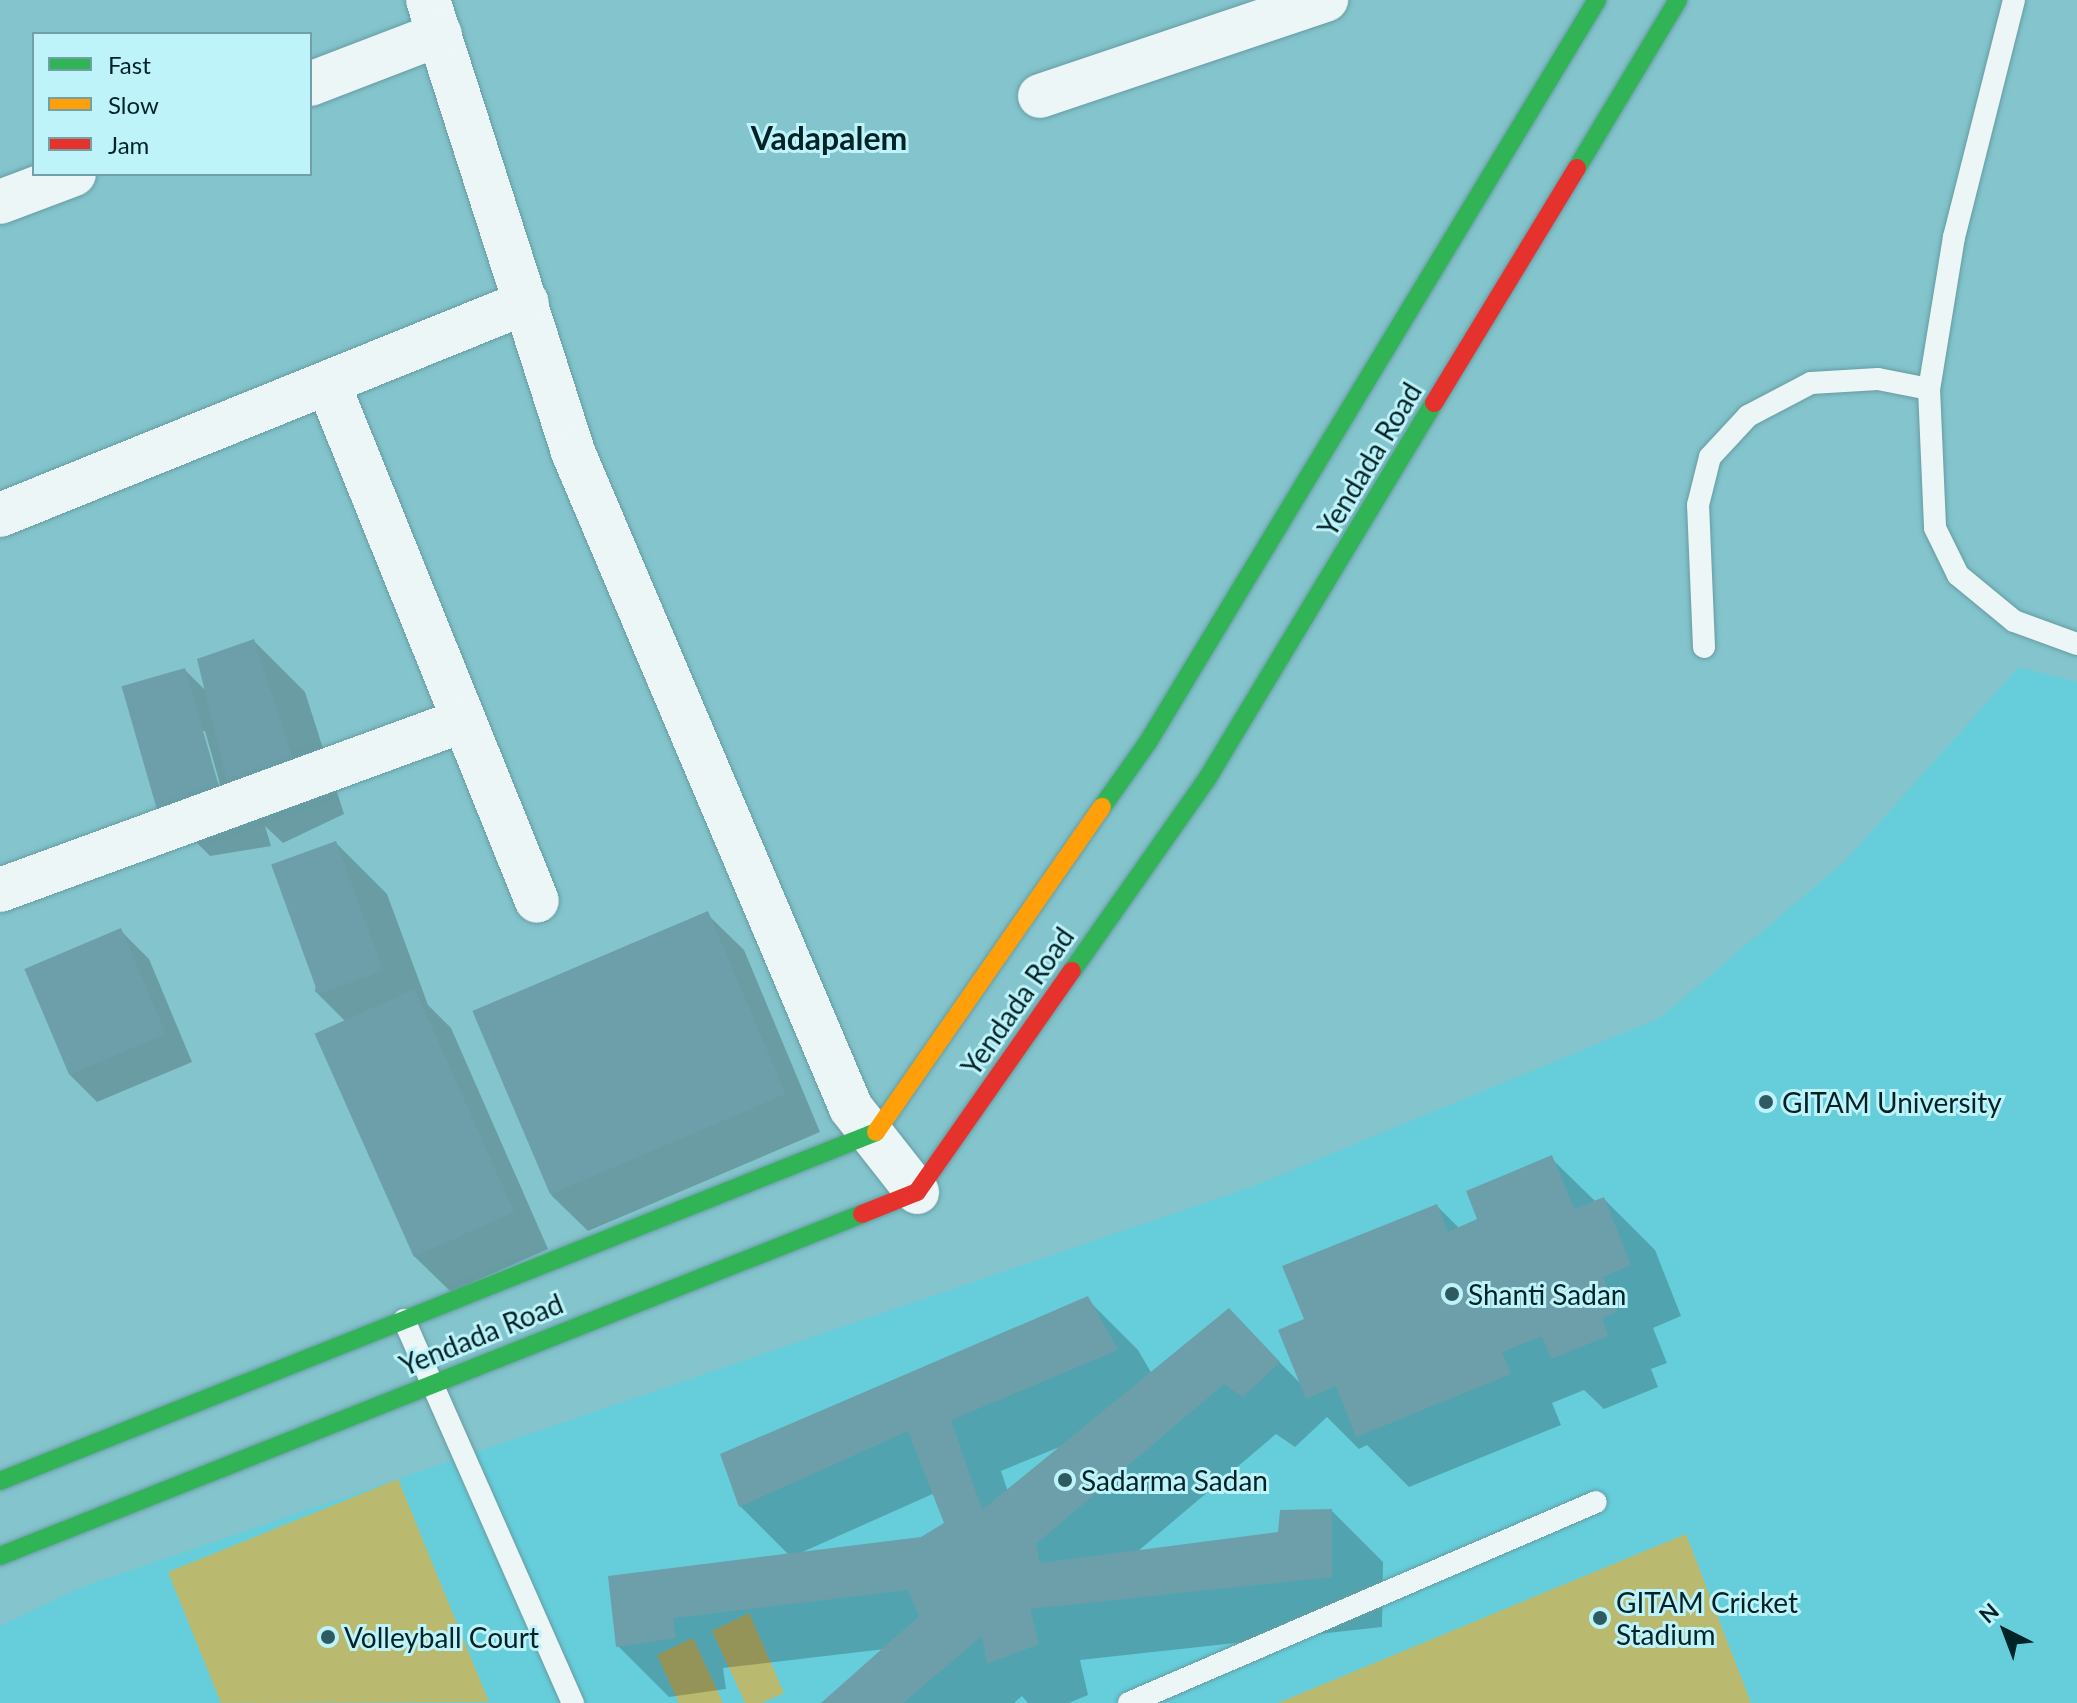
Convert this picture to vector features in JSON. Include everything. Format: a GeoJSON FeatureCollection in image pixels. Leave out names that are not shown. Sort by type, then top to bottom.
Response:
{"type":"FeatureCollection","features":[{"type":"Feature","properties":{"kind":"main road","name":"Yendada Road"},"geometry":{"type":"LineString","coordinates":[[0,1481],[873,1136],[1148,742],[1597,0]]}},
{"type":"Feature","properties":{"kind":"main road","name":"Yendada Road"},"geometry":{"type":"LineString","coordinates":[[0,1556],[917,1192],[1207,779],[1678,0]]}},
{"type":"Feature","properties":{"kind":"street"},"geometry":{"type":"LineString","coordinates":[[1040,96],[1326,0]]}},
{"type":"Feature","properties":{"kind":"street"},"geometry":{"type":"LineString","coordinates":[[312,83],[434,17],[573,452],[851,1108],[917,1192]]}},
{"type":"Feature","properties":{"kind":"street"},"geometry":{"type":"LineString","coordinates":[[0,202],[69,176]]}},
{"type":"Feature","properties":{"kind":"street"},"geometry":{"type":"LineString","coordinates":[[0,515],[329,386],[527,302]]}},
{"type":"Feature","properties":{"kind":"street"},"geometry":{"type":"LineString","coordinates":[[329,386],[537,901]]}},
{"type":"Feature","properties":{"kind":"street"},"geometry":{"type":"LineString","coordinates":[[0,890],[464,720]]}},
{"type":"Feature","properties":{"kind":"lane"},"geometry":{"type":"LineString","coordinates":[[2014,0],[1954,237],[1929,389],[1935,528],[1958,575],[2014,621],[2077,644]]}},
{"type":"Feature","properties":{"kind":"lane"},"geometry":{"type":"LineString","coordinates":[[1704,647],[1698,505],[1710,457],[1748,416],[1811,383],[1878,379],[1929,389]]}},
{"type":"Feature","properties":{"kind":"lane"},"geometry":{"type":"LineString","coordinates":[[404,1320],[573,1703]]}},
{"type":"Feature","properties":{"kind":"lane"},"geometry":{"type":"LineString","coordinates":[[1129,1703],[1596,1502]]}},
{"type":"Feature","properties":{"kind":"shaded area","name":"GITAM University"},"geometry":{"type":"Polygon","coordinates":[[[2019,667],[2077,682],[2077,1703],[0,1703],[0,1626],[82,1587],[1251,1187],[1660,1018],[1843,863],[2019,667]]]}},
{"type":"Feature","properties":{"kind":"green space","name":"Volleyball Court"},"geometry":{"type":"Polygon","coordinates":[[[398,1479],[489,1702],[221,1703],[168,1572],[398,1479]]]}},
{"type":"Feature","properties":{"kind":"green space","name":"GITAM Cricket Stadium"},"geometry":{"type":"Polygon","coordinates":[[[1686,1534],[1751,1703],[1278,1703],[1686,1534]]]}},
{"type":"Feature","properties":{"kind":"green space"},"geometry":{"type":"Polygon","coordinates":[[[749,1613],[784,1693],[762,1703],[745,1703],[712,1631],[749,1613]]]}},
{"type":"Feature","properties":{"kind":"green space"},"geometry":{"type":"Polygon","coordinates":[[[693,1638],[723,1703],[679,1703],[657,1655],[693,1638]]]}},
{"type":"Feature","properties":{"kind":"building"},"geometry":{"type":"Polygon","coordinates":[[[254,639],[294,763],[230,794],[197,659],[254,639]]]}},
{"type":"Feature","properties":{"kind":"building"},"geometry":{"type":"Polygon","coordinates":[[[185,668],[222,796],[158,814],[122,686],[185,668]]]}},
{"type":"Feature","properties":{"kind":"building"},"geometry":{"type":"Polygon","coordinates":[[[336,841],[383,971],[318,994],[271,865],[336,841]]]}},
{"type":"Feature","properties":{"kind":"building"},"geometry":{"type":"Polygon","coordinates":[[[708,911],[786,1094],[550,1194],[472,1011],[708,911]]]}},
{"type":"Feature","properties":{"kind":"building"},"geometry":{"type":"Polygon","coordinates":[[[121,928],[166,1034],[69,1075],[24,969],[121,928]]]}},
{"type":"Feature","properties":{"kind":"building"},"geometry":{"type":"Polygon","coordinates":[[[415,989],[514,1212],[414,1257],[315,1034],[415,989]]]}},
{"type":"Feature","properties":{"kind":"building","name":"Shanti Sadan"},"geometry":{"type":"Polygon","coordinates":[[[1552,1155],[1574,1209],[1604,1197],[1631,1265],[1603,1277],[1617,1312],[1602,1318],[1608,1336],[1551,1359],[1542,1336],[1502,1352],[1511,1374],[1356,1437],[1336,1386],[1306,1399],[1278,1330],[1304,1319],[1282,1266],[1437,1204],[1448,1232],[1477,1219],[1466,1191],[1552,1155]]]}},
{"type":"Feature","properties":{"kind":"building","name":"Sadarma Sadan"},"geometry":{"type":"Polygon","coordinates":[[[1088,1296],[1118,1350],[951,1420],[982,1510],[1229,1308],[1280,1362],[1243,1397],[1224,1384],[1036,1544],[1040,1563],[1278,1532],[1280,1510],[1332,1509],[1332,1577],[1030,1609],[1039,1644],[987,1664],[982,1636],[903,1703],[821,1703],[919,1616],[908,1590],[673,1618],[676,1638],[616,1647],[608,1576],[921,1537],[944,1523],[908,1431],[739,1507],[720,1454],[1088,1296]]]}},
{"type":"Feature","properties":{"kind":"traffic: fast"},"geometry":{"type":"LineString","coordinates":[[1102,807],[1148,742],[1597,0]]}},
{"type":"Feature","properties":{"kind":"traffic: fast"},"geometry":{"type":"LineString","coordinates":[[1577,168],[1678,0]]}},
{"type":"Feature","properties":{"kind":"traffic: fast"},"geometry":{"type":"LineString","coordinates":[[1072,971],[1207,779],[1434,403]]}},
{"type":"Feature","properties":{"kind":"traffic: fast"},"geometry":{"type":"LineString","coordinates":[[0,1481],[876,1132]]}},
{"type":"Feature","properties":{"kind":"traffic: fast"},"geometry":{"type":"LineString","coordinates":[[0,1556],[862,1214]]}},
{"type":"Feature","properties":{"kind":"traffic: slow"},"geometry":{"type":"LineString","coordinates":[[876,1132],[1102,807]]}},
{"type":"Feature","properties":{"kind":"traffic: jam"},"geometry":{"type":"LineString","coordinates":[[1434,403],[1577,168]]}},
{"type":"Feature","properties":{"kind":"traffic: jam"},"geometry":{"type":"LineString","coordinates":[[862,1214],[917,1192],[1072,971]]}},
{"type":"Feature","properties":{"kind":"place","name":"GITAM University"},"geometry":{"type":"Point","coordinates":[1766,1102]}},
{"type":"Feature","properties":{"kind":"place","name":"Shanti Sadan"},"geometry":{"type":"Point","coordinates":[1452,1294]}},
{"type":"Feature","properties":{"kind":"place","name":"Sadarma Sadan"},"geometry":{"type":"Point","coordinates":[1065,1480]}},
{"type":"Feature","properties":{"kind":"place","name":"GITAM Cricket Stadium"},"geometry":{"type":"Point","coordinates":[1600,1618]}},
{"type":"Feature","properties":{"kind":"place","name":"Volleyball Court"},"geometry":{"type":"Point","coordinates":[328,1637]}},
{"type":"Feature","properties":{"kind":"district","name":"Vadapalem"},"geometry":{"type":"Point","coordinates":[829,138]}}]}
